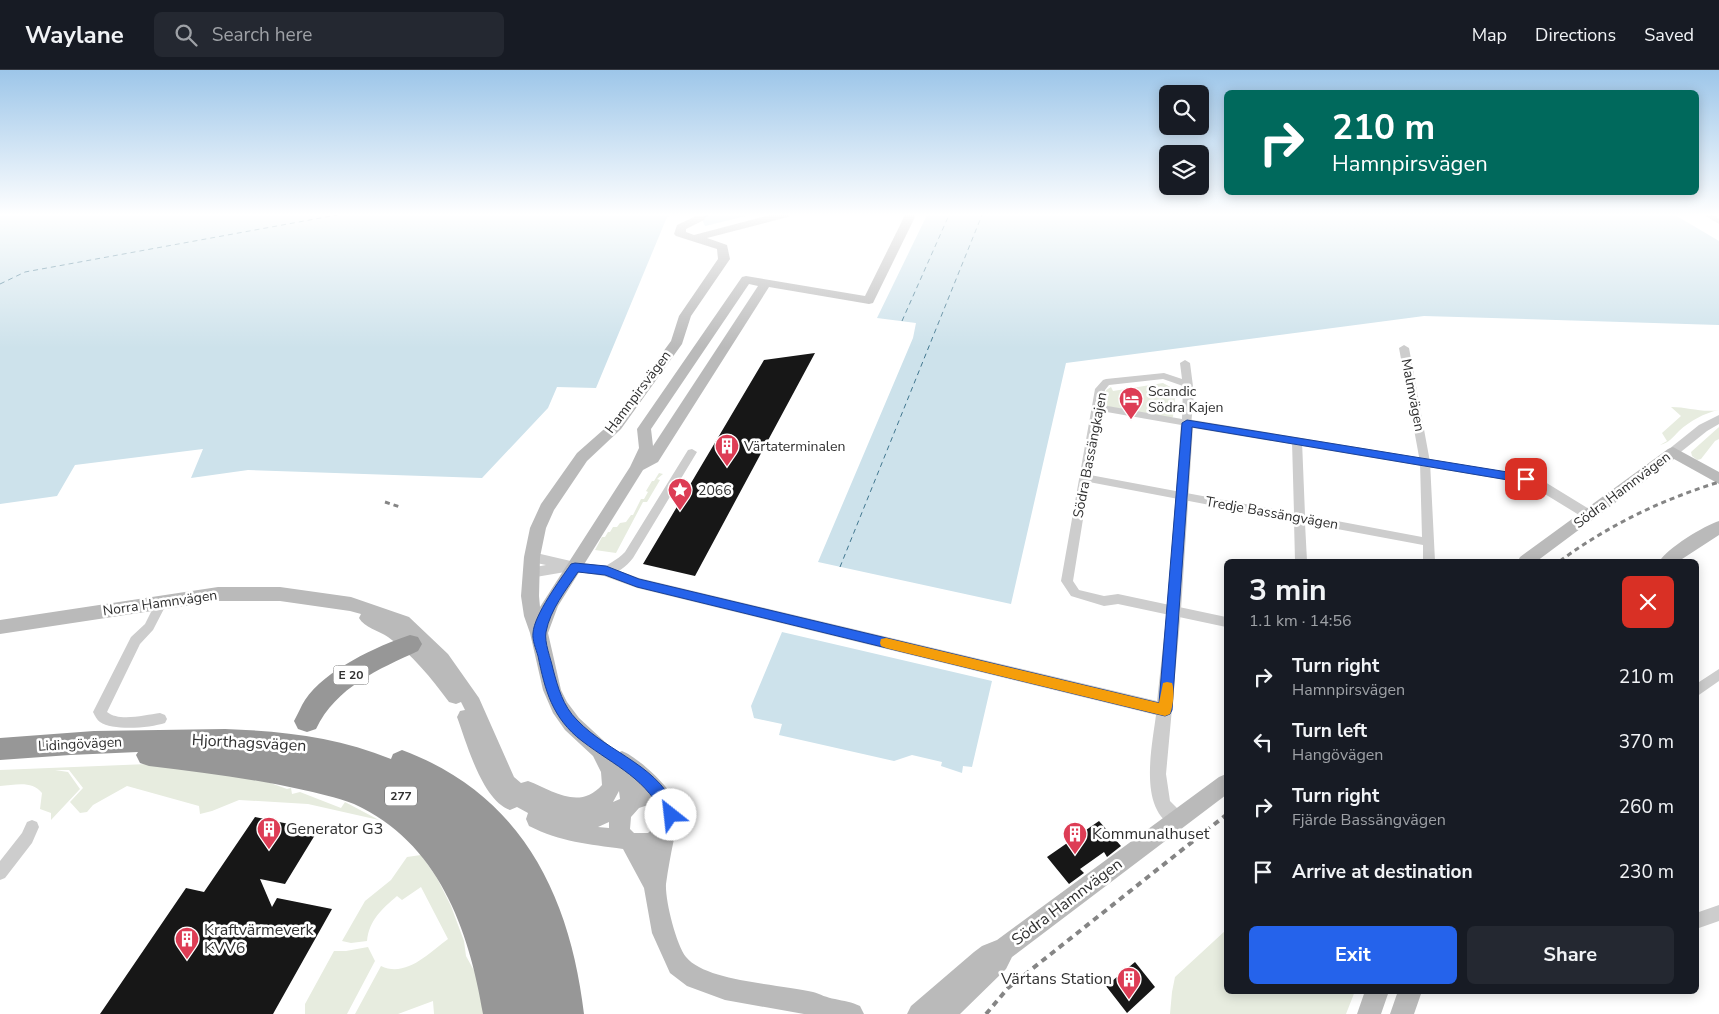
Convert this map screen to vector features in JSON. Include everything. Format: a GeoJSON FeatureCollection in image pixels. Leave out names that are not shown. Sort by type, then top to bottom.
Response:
{"type":"FeatureCollection","features":[{"type":"Feature","properties":{"kind":"highway","name":"E 20"},"geometry":{"type":"LineString","coordinates":[[307,721],[322,697],[339,681],[415,641]]}},
{"type":"Feature","properties":{"kind":"highway","name":"Lidingövägen"},"geometry":{"type":"LineString","coordinates":[[0,749],[157,738]]}},
{"type":"Feature","properties":{"kind":"highway","name":"Lidingövägen"},"geometry":{"type":"LineString","coordinates":[[0,762],[157,738]]}},
{"type":"Feature","properties":{"kind":"highway","name":"Hjorthagsvägen"},"geometry":{"type":"LineString","coordinates":[[157,738],[269,741],[333,750],[378,764],[414,781],[455,813],[481,840],[501,870],[518,903],[534,953],[544,1014]]}},
{"type":"Feature","properties":{"kind":"highway","name":"Hjorthagsvägen"},"geometry":{"type":"LineString","coordinates":[[157,738],[254,755],[317,763],[371,779],[415,805],[438,825],[467,856],[502,919],[520,989],[522,1014]]}},
{"type":"Feature","properties":{"kind":"highway"},"geometry":{"type":"LineString","coordinates":[[157,738],[222,763],[321,782],[372,800],[392,813],[430,845],[444,862],[464,894],[479,928],[494,977],[498,1014]]}},
{"type":"Feature","properties":{"kind":"highway"},"geometry":{"type":"LineString","coordinates":[[333,750],[367,752],[422,770],[457,791],[496,829],[534,882],[548,914],[560,956],[568,1014]]}},
{"type":"Feature","properties":{"kind":"main road","name":"Hamnpirsvägen"},"geometry":{"type":"LineString","coordinates":[[628,804],[629,782],[626,774],[572,724],[560,707],[552,690],[539,633],[533,616],[530,596],[531,565],[538,528],[547,508],[582,457],[616,426],[677,341],[685,316],[724,259]]}},
{"type":"Feature","properties":{"kind":"main road","name":"Hamnpirsvägen"},"geometry":{"type":"LineString","coordinates":[[539,633],[550,604],[637,468],[646,448],[644,429],[746,280],[869,300],[889,259]]}},
{"type":"Feature","properties":{"kind":"main road","name":"Hamnpirsvägen"},"geometry":{"type":"LineString","coordinates":[[637,468],[653,458],[766,283]]}},
{"type":"Feature","properties":{"kind":"main road"},"geometry":{"type":"LineString","coordinates":[[1673,452],[1719,480]]}},
{"type":"Feature","properties":{"kind":"main road","name":"Södra Hamnvägen"},"geometry":{"type":"LineString","coordinates":[[1529,559],[1673,452]]}},
{"type":"Feature","properties":{"kind":"main road"},"geometry":{"type":"LineString","coordinates":[[1671,559],[1719,527]]}},
{"type":"Feature","properties":{"kind":"main road","name":"Norra Hamnvägen"},"geometry":{"type":"LineString","coordinates":[[0,627],[205,595],[255,593],[320,599],[379,623],[415,641],[442,659],[472,704],[501,772],[512,789],[525,801],[556,817],[583,820],[596,818],[628,804]]}},
{"type":"Feature","properties":{"kind":"main road","name":"Norra Hamnvägen"},"geometry":{"type":"LineString","coordinates":[[415,641],[426,660],[458,699],[468,718],[488,774],[509,800],[520,810],[562,830],[628,841]]}},
{"type":"Feature","properties":{"kind":"main road","name":"Hamnpirsvägen"},"geometry":{"type":"LineString","coordinates":[[587,737],[630,765],[655,789],[667,805]]}},
{"type":"Feature","properties":{"kind":"main road","name":"Norra Hamnvägen"},"geometry":{"type":"LineString","coordinates":[[498,762],[523,787],[540,798],[569,806],[581,807],[593,803],[609,791],[613,779],[609,767],[587,737]]}},
{"type":"Feature","properties":{"kind":"main road","name":"Södra Hamnvägen"},"geometry":{"type":"LineString","coordinates":[[919,1014],[982,960],[990,954],[1004,949],[1224,785]]}},
{"type":"Feature","properties":{"kind":"main road"},"geometry":{"type":"LineString","coordinates":[[655,886],[664,833],[668,827],[671,815],[667,805],[662,800],[648,796],[628,804],[619,822],[621,833],[640,857],[655,886],[666,943],[678,965],[695,978],[725,988],[814,1004],[841,1013]]}},
{"type":"Feature","properties":{"kind":"main road"},"geometry":{"type":"LineString","coordinates":[[628,841],[647,843],[664,833]]}},
{"type":"Feature","properties":{"kind":"main road","name":"Södra Hamnvägen"},"geometry":{"type":"LineString","coordinates":[[943,1014],[998,961],[1004,949]]}},
{"type":"Feature","properties":{"kind":"main road"},"geometry":{"type":"LineString","coordinates":[[1369,1014],[1377,994]]}},
{"type":"Feature","properties":{"kind":"main road"},"geometry":{"type":"LineString","coordinates":[[1402,1014],[1409,994]]}},
{"type":"Feature","properties":{"kind":"street","name":"Malmvägen"},"geometry":{"type":"LineString","coordinates":[[1404,348],[1425,462],[1429,559]]}},
{"type":"Feature","properties":{"kind":"street"},"geometry":{"type":"LineString","coordinates":[[1177,820],[1162,804],[1158,774],[1174,610],[1189,394],[1185,363]]}},
{"type":"Feature","properties":{"kind":"street","name":"Södra Bassängkajen"},"geometry":{"type":"LineString","coordinates":[[1174,610],[1118,599],[1104,601],[1076,594],[1067,581],[1100,389],[1106,382],[1164,376],[1187,384]]}},
{"type":"Feature","properties":{"kind":"street"},"geometry":{"type":"LineString","coordinates":[[1097,407],[1526,479],[1540,485],[1588,515]]}},
{"type":"Feature","properties":{"kind":"street","name":"Södra Hamnvägen"},"geometry":{"type":"LineString","coordinates":[[1673,452],[1703,428],[1719,419]]}},
{"type":"Feature","properties":{"kind":"street"},"geometry":{"type":"LineString","coordinates":[[1297,441],[1301,559]]}},
{"type":"Feature","properties":{"kind":"street"},"geometry":{"type":"LineString","coordinates":[[606,571],[623,563],[629,556],[692,452]]}},
{"type":"Feature","properties":{"kind":"street","name":"Tredje Bassängvägen"},"geometry":{"type":"LineString","coordinates":[[1085,478],[1429,542]]}},
{"type":"Feature","properties":{"kind":"street"},"geometry":{"type":"LineString","coordinates":[[531,565],[575,567],[606,571],[637,583],[1165,710]]}},
{"type":"Feature","properties":{"kind":"street"},"geometry":{"type":"LineString","coordinates":[[157,738],[112,722],[104,718],[100,712],[135,641],[149,627],[162,601]]}},
{"type":"Feature","properties":{"kind":"street"},"geometry":{"type":"LineString","coordinates":[[1174,610],[1224,622]]}},
{"type":"Feature","properties":{"kind":"street"},"geometry":{"type":"LineString","coordinates":[[1699,690],[1719,674]]}},
{"type":"Feature","properties":{"kind":"street"},"geometry":{"type":"LineString","coordinates":[[0,873],[27,838],[32,827]]}},
{"type":"Feature","properties":{"kind":"street"},"geometry":{"type":"LineString","coordinates":[[1699,920],[1719,913]]}},
{"type":"Feature","properties":{"kind":"shaded area"},"geometry":{"type":"Polygon","coordinates":[[[1163,383],[1176,390],[1172,418],[1105,406],[1104,395],[1111,387],[1113,391],[1163,383]]]}},
{"type":"Feature","properties":{"kind":"shaded area"},"geometry":{"type":"Polygon","coordinates":[[[1671,407],[1707,411],[1719,410],[1703,415],[1683,427],[1668,441],[1660,445],[1667,441],[1662,433],[1681,416],[1671,407]]]}},
{"type":"Feature","properties":{"kind":"shaded area"},"geometry":{"type":"Polygon","coordinates":[[[1719,427],[1719,439],[1715,441],[1701,459],[1697,460],[1692,456],[1691,452],[1719,427]]]}},
{"type":"Feature","properties":{"kind":"shaded area"},"geometry":{"type":"Polygon","coordinates":[[[659,473],[663,474],[657,479],[660,480],[647,502],[643,502],[616,553],[595,550],[602,537],[605,537],[613,527],[626,522],[633,515],[641,499],[644,499],[648,492],[646,491],[652,481],[654,481],[659,473]]]}},
{"type":"Feature","properties":{"kind":"shaded area"},"geometry":{"type":"Polygon","coordinates":[[[148,764],[240,772],[287,789],[291,788],[292,794],[300,792],[341,808],[345,802],[379,820],[308,804],[239,800],[200,814],[199,806],[127,786],[93,805],[87,812],[80,813],[70,802],[83,788],[69,770],[55,770],[68,772],[80,789],[51,820],[51,813],[40,809],[42,793],[38,789],[23,784],[0,786],[0,770],[148,764]]]}},
{"type":"Feature","properties":{"kind":"shaded area"},"geometry":{"type":"Polygon","coordinates":[[[421,855],[437,878],[451,906],[464,941],[466,956],[482,985],[488,1014],[434,1014],[433,1001],[398,1014],[355,1014],[381,966],[399,969],[408,966],[425,957],[448,939],[421,887],[402,900],[397,896],[386,906],[373,921],[367,941],[351,943],[342,941],[365,901],[391,880],[407,857],[421,855]]]}},
{"type":"Feature","properties":{"kind":"shaded area"},"geometry":{"type":"Polygon","coordinates":[[[1224,932],[1224,994],[1354,994],[1346,1014],[1170,1014],[1175,977],[1224,932]]]}},
{"type":"Feature","properties":{"kind":"shaded area"},"geometry":{"type":"Polygon","coordinates":[[[368,947],[375,961],[347,1014],[305,1014],[305,1004],[334,951],[368,947]]]}},
{"type":"Feature","properties":{"kind":"water"},"geometry":{"type":"Polygon","coordinates":[[[0,259],[650,259],[596,388],[557,387],[548,408],[482,478],[248,470],[191,478],[203,449],[75,465],[57,496],[0,504],[0,259]]]}},
{"type":"Feature","properties":{"kind":"water"},"geometry":{"type":"Polygon","coordinates":[[[906,259],[1719,259],[1719,325],[1424,316],[1066,363],[1011,604],[818,562],[913,338],[916,323],[877,318],[906,259]]]}},
{"type":"Feature","properties":{"kind":"water"},"geometry":{"type":"Polygon","coordinates":[[[782,632],[992,681],[972,767],[963,766],[962,773],[941,766],[942,762],[912,755],[894,761],[779,735],[782,724],[754,718],[751,706],[782,632]]]}},
{"type":"Feature","properties":{"kind":"building","name":"Värtaterminalen"},"geometry":{"type":"Polygon","coordinates":[[[815,353],[695,576],[643,564],[764,360],[815,353]]]}},
{"type":"Feature","properties":{"kind":"building"},"geometry":{"type":"Polygon","coordinates":[[[255,817],[318,830],[285,884],[260,879],[272,907],[277,898],[332,909],[273,1014],[100,1014],[186,888],[204,892],[255,817]]]}},
{"type":"Feature","properties":{"kind":"building","name":"Kommunalhuset"},"geometry":{"type":"Polygon","coordinates":[[[1099,821],[1121,846],[1107,857],[1104,852],[1080,869],[1084,873],[1069,884],[1047,857],[1099,821]]]}},
{"type":"Feature","properties":{"kind":"building","name":"Värtans Station"},"geometry":{"type":"Polygon","coordinates":[[[1135,962],[1155,987],[1127,1013],[1106,986],[1135,962]]]}},
{"type":"Feature","properties":{"kind":"ferry route"},"geometry":{"type":"LineString","coordinates":[[0,284],[25,272],[96,259]]}},
{"type":"Feature","properties":{"kind":"ferry route"},"geometry":{"type":"LineString","coordinates":[[902,321],[929,259]]}},
{"type":"Feature","properties":{"kind":"ferry route"},"geometry":{"type":"LineString","coordinates":[[840,567],[964,259]]}},
{"type":"Feature","properties":{"kind":"railway"},"geometry":{"type":"LineString","coordinates":[[1563,559],[1597,536],[1656,505],[1719,482]]}},
{"type":"Feature","properties":{"kind":"railway"},"geometry":{"type":"LineString","coordinates":[[385,502],[400,507]]}},
{"type":"Feature","properties":{"kind":"railway"},"geometry":{"type":"LineString","coordinates":[[986,1014],[1008,988],[1224,817]]}},
{"type":"Feature","properties":{"kind":"slow traffic"},"geometry":{"type":"LineString","coordinates":[[886,643],[1165,710],[1167,687]]}},
{"type":"Feature","properties":{"kind":"place","name":"Scandic Södra Kajen"},"geometry":{"type":"Point","coordinates":[1131,420]}},
{"type":"Feature","properties":{"kind":"place","name":"Värtaterminalen"},"geometry":{"type":"Point","coordinates":[727,467]}},
{"type":"Feature","properties":{"kind":"place","name":"2066"},"geometry":{"type":"Point","coordinates":[680,511]}},
{"type":"Feature","properties":{"kind":"place","name":"Generator G3"},"geometry":{"type":"Point","coordinates":[269,850]}},
{"type":"Feature","properties":{"kind":"place","name":"Kommunalhuset"},"geometry":{"type":"Point","coordinates":[1075,855]}},
{"type":"Feature","properties":{"kind":"place","name":"Kraftvärmeverk KVV6"},"geometry":{"type":"Point","coordinates":[187,960]}},
{"type":"Feature","properties":{"kind":"place","name":"Värtans Station"},"geometry":{"type":"Point","coordinates":[1129,1000]}},
{"type":"Feature","properties":{"kind":"route"},"geometry":{"type":"LineString","coordinates":[[671,815],[668,806],[655,789],[630,765],[587,737],[572,724],[560,707],[552,690],[539,633],[550,604],[575,567],[606,571],[637,583],[1165,710],[1187,423],[1526,479]]}}]}
